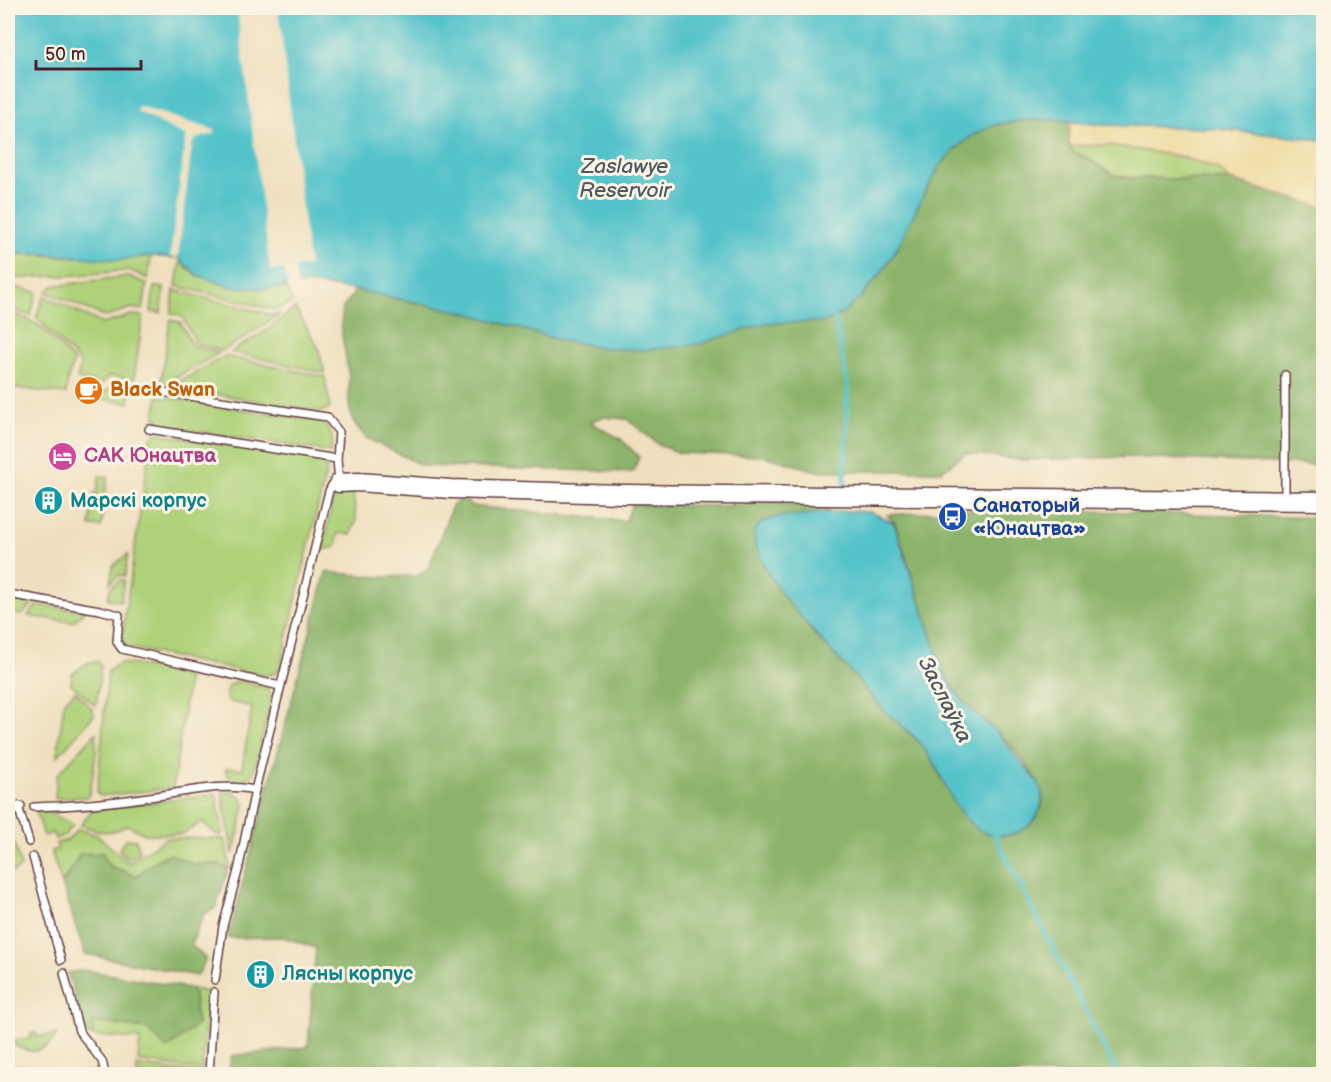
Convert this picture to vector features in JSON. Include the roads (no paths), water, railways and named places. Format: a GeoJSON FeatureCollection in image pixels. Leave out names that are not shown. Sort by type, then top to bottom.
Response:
{"type":"FeatureCollection","features":[{"type":"Feature","properties":{"kind":"street"},"geometry":{"type":"LineString","coordinates":[[339,483],[622,494],[1323,501]]}},
{"type":"Feature","properties":{"kind":"lane"},"geometry":{"type":"LineString","coordinates":[[1285,375],[1285,501]]}},
{"type":"Feature","properties":{"kind":"lane"},"geometry":{"type":"LineString","coordinates":[[156,391],[327,417],[339,432],[337,459],[339,483],[332,485],[329,491],[280,686],[238,871],[223,926],[215,980]]}},
{"type":"Feature","properties":{"kind":"lane"},"geometry":{"type":"LineString","coordinates":[[149,429],[337,459]]}},
{"type":"Feature","properties":{"kind":"lane"},"geometry":{"type":"LineString","coordinates":[[8,594],[119,615],[117,642],[122,650],[280,686]]}},
{"type":"Feature","properties":{"kind":"lane"},"geometry":{"type":"LineString","coordinates":[[34,807],[93,805],[236,786],[255,790]]}},
{"type":"Feature","properties":{"kind":"lane"},"geometry":{"type":"LineString","coordinates":[[21,807],[18,806],[28,842]]}},
{"type":"Feature","properties":{"kind":"lane"},"geometry":{"type":"LineString","coordinates":[[33,857],[61,960]]}},
{"type":"Feature","properties":{"kind":"lane"},"geometry":{"type":"LineString","coordinates":[[64,973],[79,1030],[102,1061],[105,1074]]}},
{"type":"Feature","properties":{"kind":"lane"},"geometry":{"type":"LineString","coordinates":[[209,1074],[214,992]]}},
{"type":"Feature","properties":{"kind":"water","name":"Zaslawye Reservoir"},"geometry":{"type":"Polygon","coordinates":[[[8,8],[1323,8],[1323,140],[1209,128],[1104,125],[1058,120],[1028,120],[994,125],[973,135],[953,151],[939,167],[895,252],[861,297],[843,313],[824,322],[766,323],[695,345],[645,350],[603,348],[556,339],[468,313],[356,290],[310,284],[268,289],[230,287],[197,275],[178,258],[151,256],[119,260],[42,254],[8,254],[8,8]]]}},
{"type":"Feature","properties":{"kind":"water"},"geometry":{"type":"Polygon","coordinates":[[[847,511],[871,512],[894,523],[943,671],[953,689],[967,706],[997,732],[1039,784],[1042,798],[1040,810],[1034,821],[1024,829],[1000,836],[987,834],[966,819],[923,747],[888,714],[791,606],[765,567],[757,548],[754,531],[762,522],[777,517],[847,511]]]}},
{"type":"Feature","properties":{"kind":"waterway","name":"Заслаўка"},"geometry":{"type":"LineString","coordinates":[[835,318],[848,388],[844,493]]}},
{"type":"Feature","properties":{"kind":"waterway","name":"Заслаўка"},"geometry":{"type":"LineString","coordinates":[[993,832],[1118,1074]]}},
{"type":"Feature","properties":{"kind":"place","name":"Black Swan"},"geometry":{"type":"Point","coordinates":[89,390]}},
{"type":"Feature","properties":{"kind":"place","name":"САК Юнацтва"},"geometry":{"type":"Point","coordinates":[63,456]}},
{"type":"Feature","properties":{"kind":"place","name":"Марскі корпус"},"geometry":{"type":"Point","coordinates":[49,501]}},
{"type":"Feature","properties":{"kind":"place","name":"Санаторый «Юнацтва»"},"geometry":{"type":"Point","coordinates":[952,517]}},
{"type":"Feature","properties":{"kind":"place","name":"Лясны корпус"},"geometry":{"type":"Point","coordinates":[261,974]}}]}
